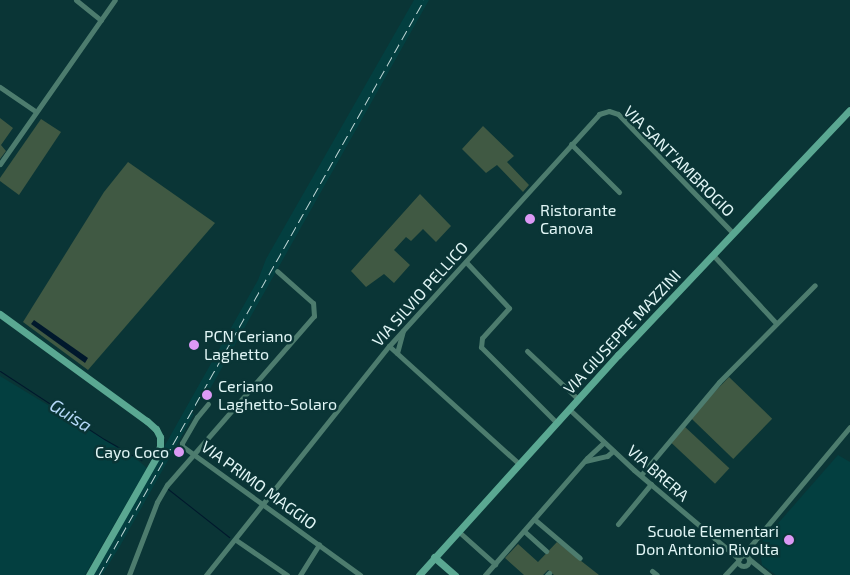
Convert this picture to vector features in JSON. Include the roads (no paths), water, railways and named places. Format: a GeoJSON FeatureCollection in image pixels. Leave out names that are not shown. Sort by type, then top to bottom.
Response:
{"type":"FeatureCollection","features":[{"type":"Feature","properties":{"kind":"street"},"geometry":{"type":"LineString","coordinates":[[76,0],[101,20]]}},
{"type":"Feature","properties":{"kind":"street"},"geometry":{"type":"LineString","coordinates":[[0,164],[35,111],[115,0]]}},
{"type":"Feature","properties":{"kind":"street"},"geometry":{"type":"LineString","coordinates":[[0,87],[35,111]]}},
{"type":"Feature","properties":{"kind":"street","name":"VIA GIUSEPPE MAZZINI"},"geometry":{"type":"LineString","coordinates":[[418,575],[578,399],[850,110]]}},
{"type":"Feature","properties":{"kind":"street","name":"VIA SANT'AMBROGIO"},"geometry":{"type":"LineString","coordinates":[[606,111],[613,112],[622,118],[734,233]]}},
{"type":"Feature","properties":{"kind":"street","name":"VIA SILVIO PELLICO"},"geometry":{"type":"LineString","coordinates":[[206,575],[236,540],[261,503],[389,346],[571,144],[599,114],[606,111]]}},
{"type":"Feature","properties":{"kind":"street"},"geometry":{"type":"LineString","coordinates":[[571,144],[619,192]]}},
{"type":"Feature","properties":{"kind":"street"},"geometry":{"type":"LineString","coordinates":[[713,255],[776,323]]}},
{"type":"Feature","properties":{"kind":"street"},"geometry":{"type":"LineString","coordinates":[[466,262],[508,305],[508,310],[482,338],[479,345],[557,422]]}},
{"type":"Feature","properties":{"kind":"street"},"geometry":{"type":"LineString","coordinates":[[129,575],[157,502],[167,485],[192,453],[314,316],[313,303],[277,271]]}},
{"type":"Feature","properties":{"kind":"street"},"geometry":{"type":"LineString","coordinates":[[641,475],[689,416],[814,285]]}},
{"type":"Feature","properties":{"kind":"street"},"geometry":{"type":"LineString","coordinates":[[0,314],[147,421],[158,432],[159,450],[89,575]]}},
{"type":"Feature","properties":{"kind":"street"},"geometry":{"type":"LineString","coordinates":[[397,353],[403,331]]}},
{"type":"Feature","properties":{"kind":"street"},"geometry":{"type":"LineString","coordinates":[[389,346],[519,464]]}},
{"type":"Feature","properties":{"kind":"street"},"geometry":{"type":"LineString","coordinates":[[527,351],[578,399]]}},
{"type":"Feature","properties":{"kind":"street","name":"VIA PRIMO MAGGIO"},"geometry":{"type":"LineString","coordinates":[[208,404],[197,417],[182,442],[182,446],[360,575]]}},
{"type":"Feature","properties":{"kind":"street","name":"VIA BRERA"},"geometry":{"type":"LineString","coordinates":[[569,409],[651,484],[732,553],[743,560]]}},
{"type":"Feature","properties":{"kind":"street"},"geometry":{"type":"LineString","coordinates":[[725,575],[743,560],[748,546],[850,427]]}},
{"type":"Feature","properties":{"kind":"street"},"geometry":{"type":"LineString","coordinates":[[485,575],[604,442]]}},
{"type":"Feature","properties":{"kind":"street"},"geometry":{"type":"LineString","coordinates":[[585,461],[607,456],[613,451]]}},
{"type":"Feature","properties":{"kind":"street"},"geometry":{"type":"LineString","coordinates":[[618,524],[651,484]]}},
{"type":"Feature","properties":{"kind":"street"},"geometry":{"type":"LineString","coordinates":[[534,518],[580,558]]}},
{"type":"Feature","properties":{"kind":"street"},"geometry":{"type":"LineString","coordinates":[[458,531],[495,564]]}},
{"type":"Feature","properties":{"kind":"street"},"geometry":{"type":"LineString","coordinates":[[524,531],[546,551]]}},
{"type":"Feature","properties":{"kind":"street"},"geometry":{"type":"LineString","coordinates":[[236,540],[287,575]]}},
{"type":"Feature","properties":{"kind":"street"},"geometry":{"type":"LineString","coordinates":[[300,575],[319,545]]}},
{"type":"Feature","properties":{"kind":"street"},"geometry":{"type":"LineString","coordinates":[[434,557],[455,575]]}},
{"type":"Feature","properties":{"kind":"street"},"geometry":{"type":"LineString","coordinates":[[743,560],[769,575]]}},
{"type":"Feature","properties":{"kind":"street"},"geometry":{"type":"LineString","coordinates":[[652,571],[657,575]]}},
{"type":"Feature","properties":{"kind":"waterway","name":"Guisa"},"geometry":{"type":"LineString","coordinates":[[0,371],[104,439],[141,460]]}},
{"type":"Feature","properties":{"kind":"waterway","name":"Guisa"},"geometry":{"type":"LineString","coordinates":[[168,489],[229,537]]}},
{"type":"Feature","properties":{"kind":"railway"},"geometry":{"type":"LineString","coordinates":[[99,575],[424,0]]}},
{"type":"Feature","properties":{"kind":"place","name":"Ristorante Canova"},"geometry":{"type":"Point","coordinates":[530,219]}},
{"type":"Feature","properties":{"kind":"place","name":"PCN Ceriano Laghetto"},"geometry":{"type":"Point","coordinates":[194,345]}},
{"type":"Feature","properties":{"kind":"place","name":"Ceriano Laghetto-Solaro"},"geometry":{"type":"Point","coordinates":[207,395]}},
{"type":"Feature","properties":{"kind":"place","name":"Cayo Coco"},"geometry":{"type":"Point","coordinates":[179,452]}},
{"type":"Feature","properties":{"kind":"place","name":"Scuole Elementari Don Antonio Rivolta"},"geometry":{"type":"Point","coordinates":[789,540]}}]}
